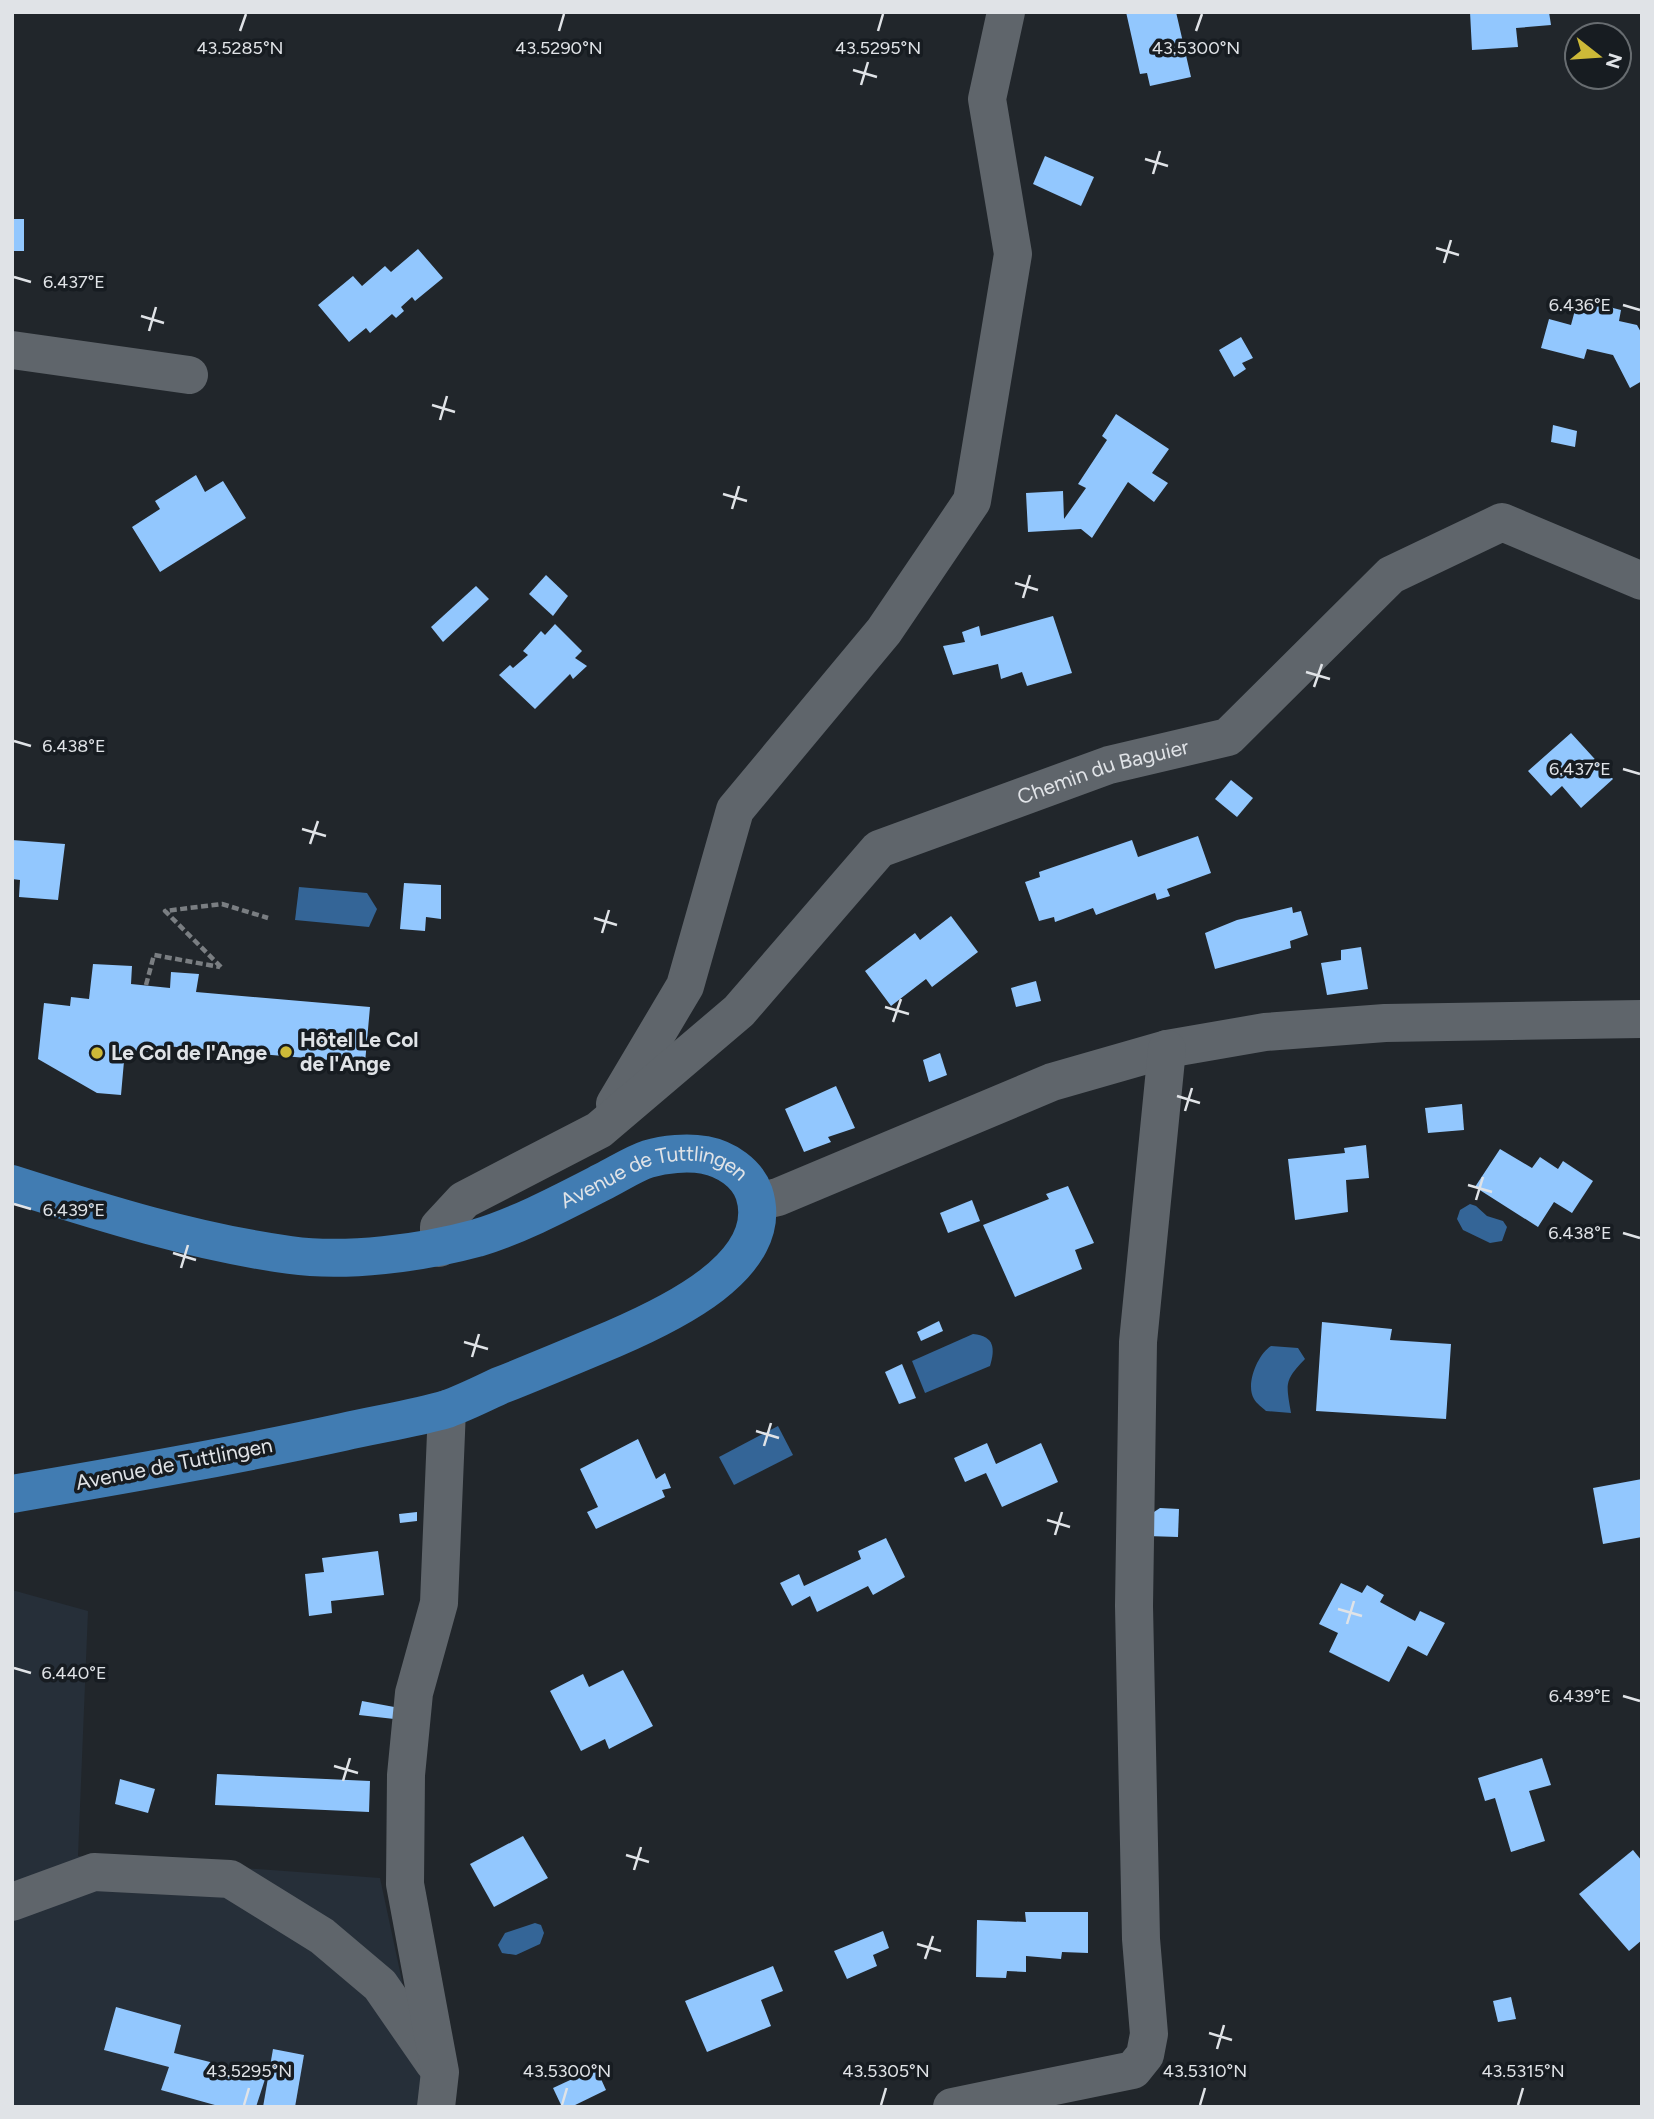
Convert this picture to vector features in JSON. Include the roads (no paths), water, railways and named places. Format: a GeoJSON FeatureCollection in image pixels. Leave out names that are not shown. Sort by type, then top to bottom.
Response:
{"type":"FeatureCollection","features":[{"type":"Feature","properties":{"kind":"main road","name":"Avenue de Tuttlingen"},"geometry":{"type":"LineString","coordinates":[[12,1184],[97,1211],[191,1236],[293,1256],[362,1257],[439,1248],[495,1231],[558,1204],[648,1159],[683,1154],[709,1156],[733,1166],[750,1182],[757,1202],[755,1226],[749,1244],[738,1262],[711,1285],[648,1324],[447,1409],[311,1439],[12,1494]]}},
{"type":"Feature","properties":{"kind":"street"},"geometry":{"type":"LineString","coordinates":[[599,1130],[685,986],[735,810],[884,631],[972,501],[1013,254],[987,99],[1006,12]]}},
{"type":"Feature","properties":{"kind":"street"},"geometry":{"type":"LineString","coordinates":[[12,350],[189,375]]}},
{"type":"Feature","properties":{"kind":"street","name":"Chemin du Baguier"},"geometry":{"type":"LineString","coordinates":[[439,1248],[439,1227],[464,1200],[599,1130],[739,1011],[879,849],[1109,765],[1228,737],[1391,575],[1502,522],[1642,581]]}},
{"type":"Feature","properties":{"kind":"street"},"geometry":{"type":"LineString","coordinates":[[757,1202],[778,1197],[1052,1082],[1167,1049],[1265,1032],[1385,1023],[1642,1019]]}},
{"type":"Feature","properties":{"kind":"street"},"geometry":{"type":"LineString","coordinates":[[952,2107],[1133,2070],[1145,2055],[1149,2034],[1141,1939],[1134,1606],[1138,1342],[1167,1049]]}},
{"type":"Feature","properties":{"kind":"street"},"geometry":{"type":"LineString","coordinates":[[438,2089],[405,1884],[406,1775],[414,1693],[439,1603],[447,1409]]}},
{"type":"Feature","properties":{"kind":"street"},"geometry":{"type":"LineString","coordinates":[[12,1902],[94,1872],[230,1879],[322,1936],[380,1985],[438,2089]]}},
{"type":"Feature","properties":{"kind":"water"},"geometry":{"type":"Polygon","coordinates":[[[299,887],[367,893],[377,909],[369,927],[295,920],[299,887]]]}},
{"type":"Feature","properties":{"kind":"water"},"geometry":{"type":"Polygon","coordinates":[[[1470,1204],[1487,1216],[1503,1221],[1507,1227],[1502,1241],[1490,1243],[1463,1230],[1457,1219],[1460,1210],[1470,1204]]]}},
{"type":"Feature","properties":{"kind":"water"},"geometry":{"type":"Polygon","coordinates":[[[973,1334],[986,1337],[992,1344],[990,1366],[925,1393],[912,1361],[973,1334]]]}},
{"type":"Feature","properties":{"kind":"water"},"geometry":{"type":"Polygon","coordinates":[[[1271,1346],[1298,1348],[1305,1359],[1293,1372],[1288,1383],[1291,1413],[1266,1411],[1255,1401],[1252,1393],[1254,1370],[1271,1346]]]}},
{"type":"Feature","properties":{"kind":"water"},"geometry":{"type":"Polygon","coordinates":[[[778,1426],[793,1455],[734,1485],[719,1457],[778,1426]]]}},
{"type":"Feature","properties":{"kind":"water"},"geometry":{"type":"Polygon","coordinates":[[[535,1923],[541,1925],[544,1933],[540,1944],[516,1955],[502,1953],[498,1945],[505,1933],[535,1923]]]}},
{"type":"Feature","properties":{"kind":"place","name":"Hôtel Le Col de l'Ange"},"geometry":{"type":"Point","coordinates":[286,1052]}},
{"type":"Feature","properties":{"kind":"place","name":"Le Col de l'Ange"},"geometry":{"type":"Point","coordinates":[97,1053]}}]}
